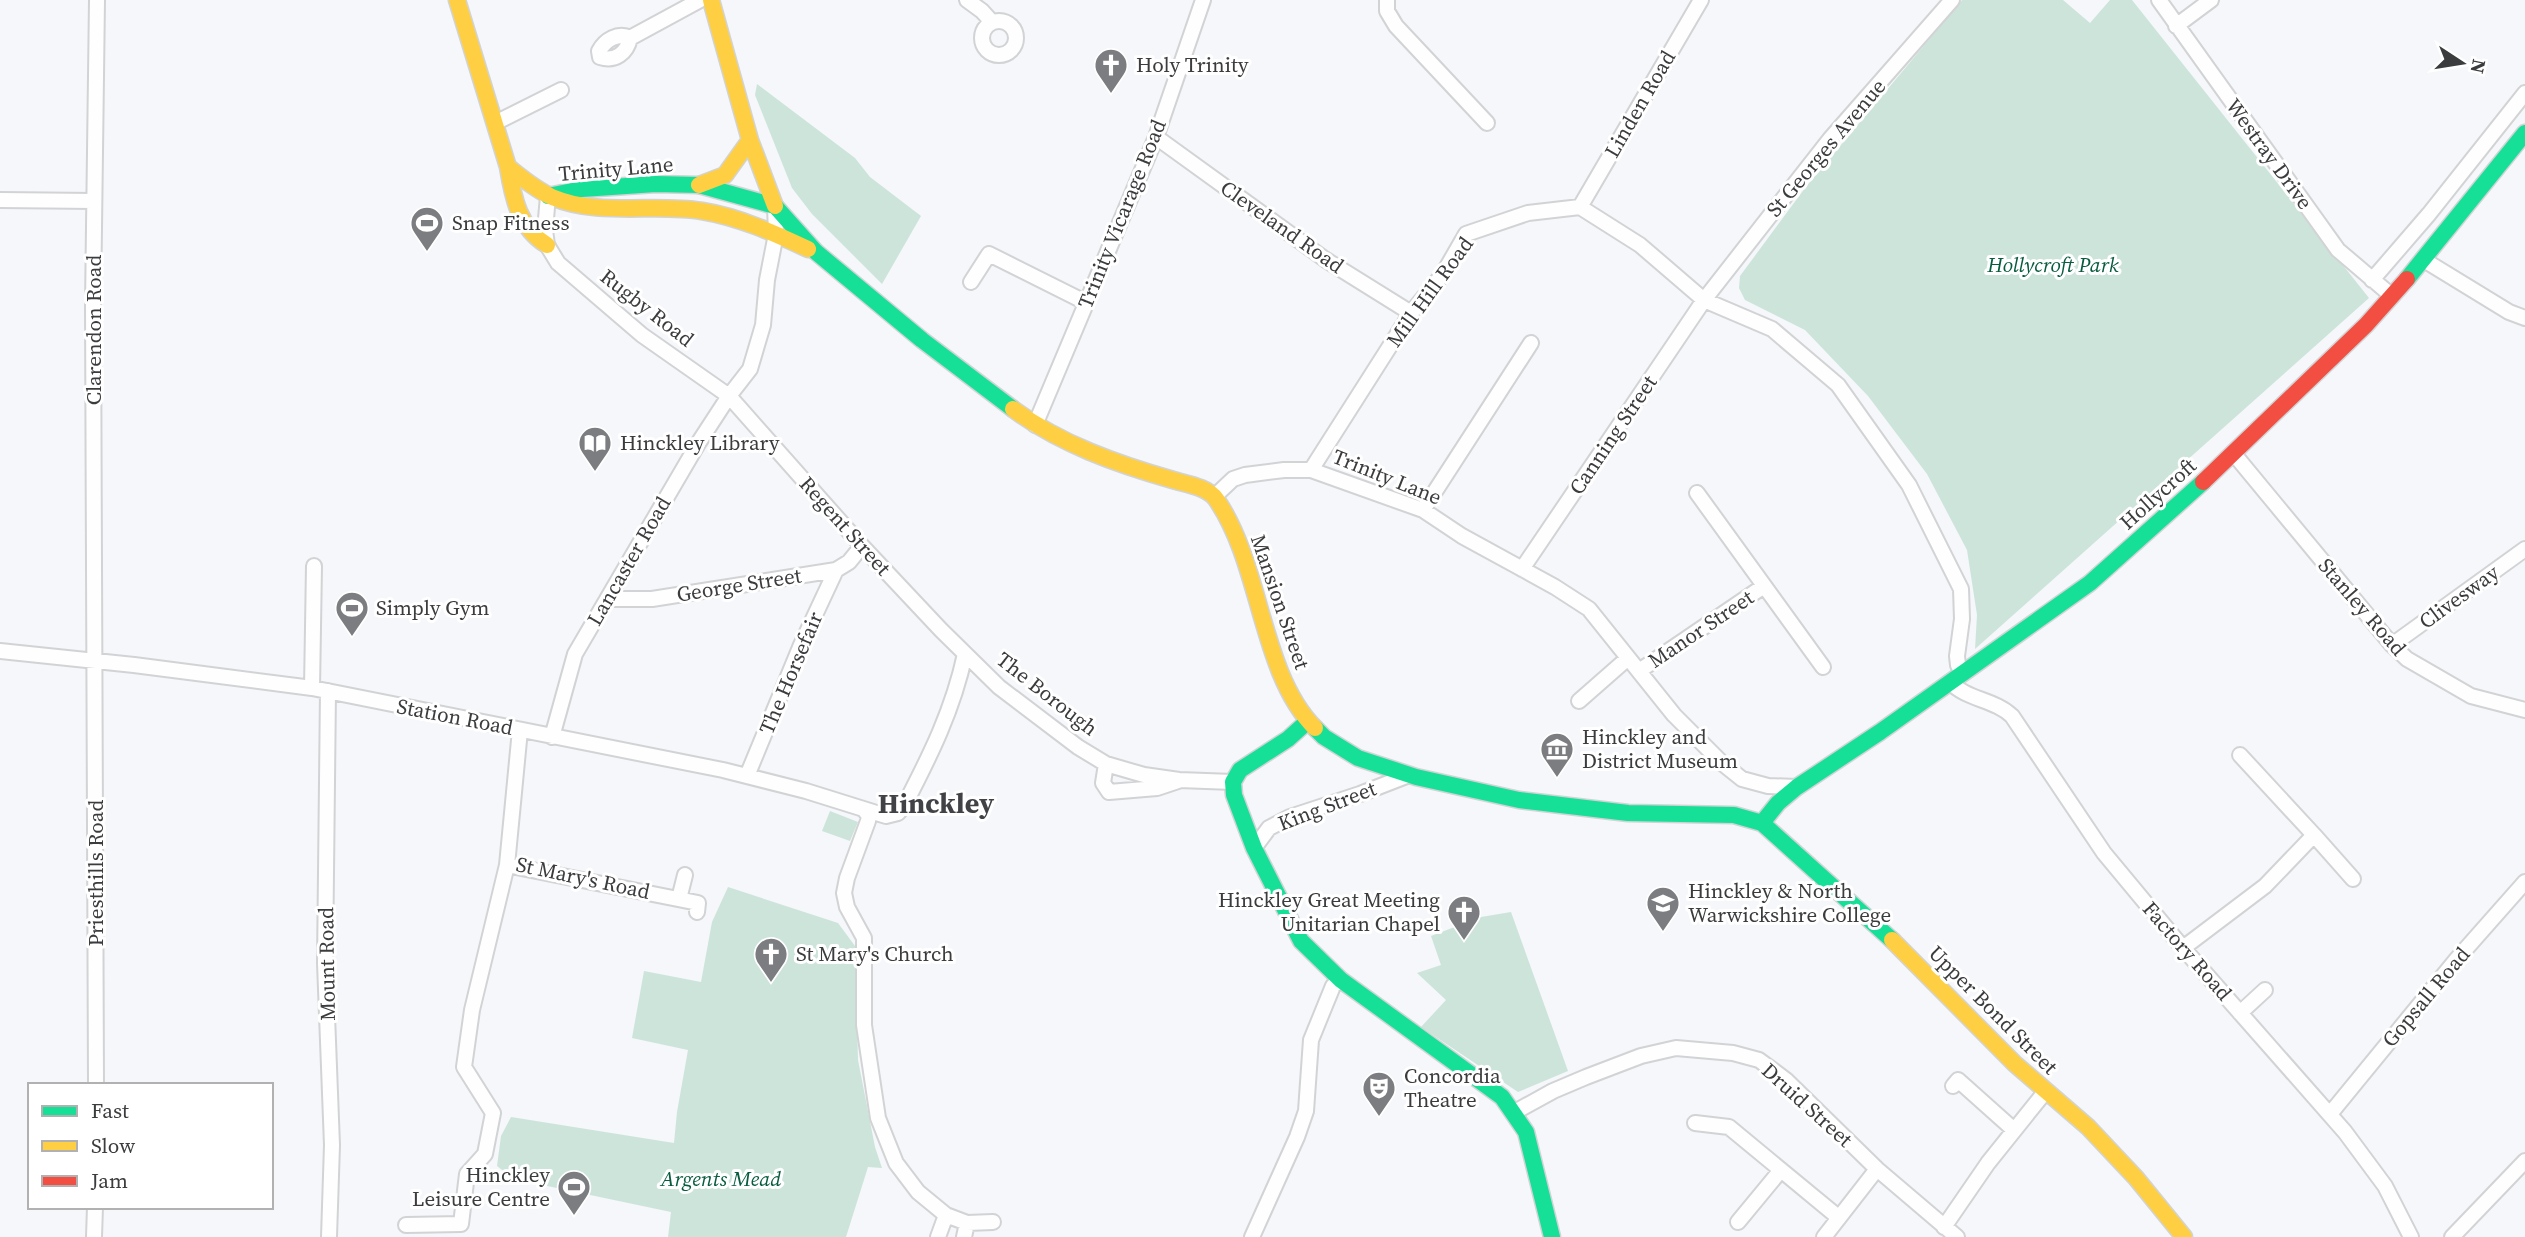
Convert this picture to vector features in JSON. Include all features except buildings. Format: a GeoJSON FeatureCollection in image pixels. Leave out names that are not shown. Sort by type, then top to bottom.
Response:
{"type":"FeatureCollection","features":[{"type":"Feature","properties":{"kind":"main road","name":"Rugby Road"},"geometry":{"type":"LineString","coordinates":[[457,0],[508,167],[517,207],[530,232],[538,241],[547,245]]}},
{"type":"Feature","properties":{"kind":"main road"},"geometry":{"type":"LineString","coordinates":[[711,0],[750,140],[775,206]]}},
{"type":"Feature","properties":{"kind":"main road","name":"Hollycroft"},"geometry":{"type":"LineString","coordinates":[[1762,823],[1778,803],[1797,787],[2090,583],[2234,454],[2366,325],[2424,260],[2525,133]]}},
{"type":"Feature","properties":{"kind":"main road"},"geometry":{"type":"LineString","coordinates":[[699,185],[725,175],[750,140]]}},
{"type":"Feature","properties":{"kind":"main road"},"geometry":{"type":"LineString","coordinates":[[508,167],[527,184],[548,196]]}},
{"type":"Feature","properties":{"kind":"main road","name":"Trinity Lane"},"geometry":{"type":"LineString","coordinates":[[548,196],[582,189],[656,184],[699,185],[775,206],[816,252],[922,340],[1035,425],[1091,453],[1148,474],[1195,486],[1215,496]]}},
{"type":"Feature","properties":{"kind":"main road","name":"Trinity Lane"},"geometry":{"type":"LineString","coordinates":[[548,196],[576,206],[686,209],[731,216],[816,252]]}},
{"type":"Feature","properties":{"kind":"main road","name":"Mansion Street"},"geometry":{"type":"LineString","coordinates":[[1215,496],[1245,555],[1260,611],[1284,682],[1308,721],[1324,737],[1359,758],[1409,775],[1519,800],[1650,815],[1734,815],[1762,823]]}},
{"type":"Feature","properties":{"kind":"main road"},"geometry":{"type":"LineString","coordinates":[[1308,721],[1288,739],[1240,770],[1233,782],[1234,795],[1254,848],[1301,941],[1341,980],[1502,1097],[1526,1132],[1552,1237]]}},
{"type":"Feature","properties":{"kind":"main road","name":"Upper Bond Street"},"geometry":{"type":"LineString","coordinates":[[1762,823],[1874,922],[2045,1092],[2088,1127],[2136,1178],[2184,1237]]}},
{"type":"Feature","properties":{"kind":"street","name":"Clarendon Road"},"geometry":{"type":"LineString","coordinates":[[95,661],[94,201],[97,0]]}},
{"type":"Feature","properties":{"kind":"street"},"geometry":{"type":"LineString","coordinates":[[630,38],[700,0]]}},
{"type":"Feature","properties":{"kind":"street"},"geometry":{"type":"LineString","coordinates":[[967,0],[992,22]]}},
{"type":"Feature","properties":{"kind":"street","name":"Trinity Vicarage Road"},"geometry":{"type":"LineString","coordinates":[[1035,425],[1156,137],[1203,0]]}},
{"type":"Feature","properties":{"kind":"street"},"geometry":{"type":"LineString","coordinates":[[1387,0],[1387,11],[1396,26],[1487,123]]}},
{"type":"Feature","properties":{"kind":"street","name":"Linden Road"},"geometry":{"type":"LineString","coordinates":[[1580,207],[1701,0]]}},
{"type":"Feature","properties":{"kind":"street","name":"St Georges Avenue"},"geometry":{"type":"LineString","coordinates":[[1704,300],[1830,139],[1952,0]]}},
{"type":"Feature","properties":{"kind":"street","name":"Westray Drive"},"geometry":{"type":"LineString","coordinates":[[2159,0],[2339,250],[2392,296]]}},
{"type":"Feature","properties":{"kind":"street"},"geometry":{"type":"LineString","coordinates":[[2176,26],[2211,0]]}},
{"type":"Feature","properties":{"kind":"street"},"geometry":{"type":"LineString","coordinates":[[495,123],[561,90]]}},
{"type":"Feature","properties":{"kind":"street"},"geometry":{"type":"LineString","coordinates":[[2372,280],[2429,214],[2525,93]]}},
{"type":"Feature","properties":{"kind":"street","name":"Cleveland Road"},"geometry":{"type":"LineString","coordinates":[[1156,137],[1326,260],[1411,313]]}},
{"type":"Feature","properties":{"kind":"street"},"geometry":{"type":"LineString","coordinates":[[547,245],[545,229],[548,196]]}},
{"type":"Feature","properties":{"kind":"street"},"geometry":{"type":"LineString","coordinates":[[0,200],[94,201]]}},
{"type":"Feature","properties":{"kind":"street","name":"Lancaster Road"},"geometry":{"type":"LineString","coordinates":[[552,737],[575,654],[729,396],[750,369],[763,325],[767,280],[776,234],[775,206]]}},
{"type":"Feature","properties":{"kind":"street"},"geometry":{"type":"LineString","coordinates":[[1580,207],[1640,245],[1704,300],[1772,329],[1838,385],[1909,485],[1961,589],[1962,619],[1956,678]]}},
{"type":"Feature","properties":{"kind":"street","name":"Mill Hill Road"},"geometry":{"type":"LineString","coordinates":[[1311,470],[1411,313],[1443,274],[1466,234],[1528,213],[1580,207]]}},
{"type":"Feature","properties":{"kind":"street","name":"Rugby Road"},"geometry":{"type":"LineString","coordinates":[[547,245],[558,263],[642,335],[729,396]]}},
{"type":"Feature","properties":{"kind":"street"},"geometry":{"type":"LineString","coordinates":[[971,282],[989,254],[1087,303]]}},
{"type":"Feature","properties":{"kind":"street"},"geometry":{"type":"LineString","coordinates":[[2424,260],[2509,312],[2525,318]]}},
{"type":"Feature","properties":{"kind":"street","name":"Canning Street"},"geometry":{"type":"LineString","coordinates":[[1522,569],[1704,300]]}},
{"type":"Feature","properties":{"kind":"street"},"geometry":{"type":"LineString","coordinates":[[1423,510],[1531,343]]}},
{"type":"Feature","properties":{"kind":"street","name":"Regent Street"},"geometry":{"type":"LineString","coordinates":[[729,396],[862,546],[965,654]]}},
{"type":"Feature","properties":{"kind":"street","name":"Stanley Road"},"geometry":{"type":"LineString","coordinates":[[2234,454],[2392,645],[2407,659],[2471,696],[2525,710]]}},
{"type":"Feature","properties":{"kind":"street","name":"Trinity Lane"},"geometry":{"type":"LineString","coordinates":[[1215,496],[1233,479],[1245,475],[1283,470],[1311,470],[1423,510],[1462,536],[1555,587],[1588,609],[1674,715],[1742,779],[1768,786],[1797,787]]}},
{"type":"Feature","properties":{"kind":"street","name":"Manor Street"},"geometry":{"type":"LineString","coordinates":[[1697,493],[1823,667]]}},
{"type":"Feature","properties":{"kind":"street"},"geometry":{"type":"LineString","coordinates":[[836,570],[849,562],[862,546]]}},
{"type":"Feature","properties":{"kind":"street","name":"Clivesway"},"geometry":{"type":"LineString","coordinates":[[2392,645],[2525,549]]}},
{"type":"Feature","properties":{"kind":"street"},"geometry":{"type":"LineString","coordinates":[[312,688],[314,566]]}},
{"type":"Feature","properties":{"kind":"street","name":"George Street"},"geometry":{"type":"LineString","coordinates":[[607,599],[652,599],[836,570]]}},
{"type":"Feature","properties":{"kind":"street","name":"The Horsefair"},"geometry":{"type":"LineString","coordinates":[[747,776],[801,645],[836,570]]}},
{"type":"Feature","properties":{"kind":"street","name":"Manor Street"},"geometry":{"type":"LineString","coordinates":[[1639,671],[1764,586]]}},
{"type":"Feature","properties":{"kind":"street","name":"Station Road"},"geometry":{"type":"LineString","coordinates":[[0,651],[312,688],[747,776],[887,816],[901,810],[949,715],[965,654]]}},
{"type":"Feature","properties":{"kind":"street","name":"The Borough"},"geometry":{"type":"LineString","coordinates":[[965,654],[1024,708],[1106,764],[1144,775],[1179,780],[1233,782]]}},
{"type":"Feature","properties":{"kind":"street"},"geometry":{"type":"LineString","coordinates":[[1579,701],[1628,658]]}},
{"type":"Feature","properties":{"kind":"street","name":"Priesthills Road"},"geometry":{"type":"LineString","coordinates":[[95,661],[96,1083]]}},
{"type":"Feature","properties":{"kind":"street","name":"Factory Road"},"geometry":{"type":"LineString","coordinates":[[1956,678],[1957,689],[1996,704],[2012,716],[2086,830],[2183,948],[2330,1114],[2380,1178],[2411,1237]]}},
{"type":"Feature","properties":{"kind":"street","name":"Mount Road"},"geometry":{"type":"LineString","coordinates":[[328,691],[325,963],[332,1145],[329,1237]]}},
{"type":"Feature","properties":{"kind":"street","name":"St Mary's Road"},"geometry":{"type":"LineString","coordinates":[[520,730],[507,865],[698,903],[696,912]]}},
{"type":"Feature","properties":{"kind":"street"},"geometry":{"type":"LineString","coordinates":[[2241,755],[2353,878]]}},
{"type":"Feature","properties":{"kind":"street","name":"The Borough"},"geometry":{"type":"LineString","coordinates":[[1106,764],[1103,783],[1109,792],[1157,788],[1179,780]]}},
{"type":"Feature","properties":{"kind":"street","name":"King Street"},"geometry":{"type":"LineString","coordinates":[[1254,848],[1269,828],[1290,817],[1409,775]]}},
{"type":"Feature","properties":{"kind":"street"},"geometry":{"type":"LineString","coordinates":[[865,811],[869,816],[868,821],[844,893],[847,908],[864,938],[864,1025],[878,1118],[896,1163],[918,1192],[965,1230],[993,1222]]}},
{"type":"Feature","properties":{"kind":"street"},"geometry":{"type":"LineString","coordinates":[[2183,948],[2265,886],[2314,835]]}},
{"type":"Feature","properties":{"kind":"street"},"geometry":{"type":"LineString","coordinates":[[407,1225],[461,1224],[467,1174],[485,1154],[493,1113],[464,1067],[472,1010],[507,865]]}},
{"type":"Feature","properties":{"kind":"street"},"geometry":{"type":"LineString","coordinates":[[679,899],[685,875]]}},
{"type":"Feature","properties":{"kind":"street","name":"Gopsall Road"},"geometry":{"type":"LineString","coordinates":[[2330,1114],[2525,882]]}},
{"type":"Feature","properties":{"kind":"street"},"geometry":{"type":"LineString","coordinates":[[1252,1237],[1297,1137],[1306,1111],[1311,1040],[1333,986],[1341,980]]}},
{"type":"Feature","properties":{"kind":"street"},"geometry":{"type":"LineString","coordinates":[[2240,1013],[2266,990]]}},
{"type":"Feature","properties":{"kind":"street","name":"Druid Street"},"geometry":{"type":"LineString","coordinates":[[1513,1113],[1553,1091],[1641,1056],[1676,1048],[1733,1053],[1759,1060],[1772,1069],[1877,1169],[1957,1237]]}},
{"type":"Feature","properties":{"kind":"street"},"geometry":{"type":"LineString","coordinates":[[1952,1086],[1958,1080],[2014,1130]]}},
{"type":"Feature","properties":{"kind":"street"},"geometry":{"type":"LineString","coordinates":[[1944,1227],[1988,1163],[2045,1092]]}},
{"type":"Feature","properties":{"kind":"street"},"geometry":{"type":"LineString","coordinates":[[1695,1123],[1728,1126],[1839,1217]]}},
{"type":"Feature","properties":{"kind":"street"},"geometry":{"type":"LineString","coordinates":[[2452,1237],[2525,1161]]}},
{"type":"Feature","properties":{"kind":"street"},"geometry":{"type":"LineString","coordinates":[[1824,1237],[1877,1169]]}},
{"type":"Feature","properties":{"kind":"street"},"geometry":{"type":"LineString","coordinates":[[1738,1222],[1781,1170]]}},
{"type":"Feature","properties":{"kind":"street"},"geometry":{"type":"LineString","coordinates":[[94,1237],[95,1209]]}},
{"type":"Feature","properties":{"kind":"street"},"geometry":{"type":"LineString","coordinates":[[938,1237],[946,1214]]}},
{"type":"Feature","properties":{"kind":"green space","name":"Hollycroft Park"},"geometry":{"type":"Polygon","coordinates":[[[1962,0],[2063,0],[2090,23],[2110,0],[2132,0],[2369,298],[1975,649],[1977,615],[1967,550],[1927,474],[1868,396],[1805,330],[1745,300],[1739,288],[1740,276],[1805,188],[1962,0]]]}},
{"type":"Feature","properties":{"kind":"green space"},"geometry":{"type":"Polygon","coordinates":[[[757,84],[855,158],[870,177],[921,216],[882,284],[812,214],[792,188],[755,95],[757,84]]]}},
{"type":"Feature","properties":{"kind":"green space"},"geometry":{"type":"Polygon","coordinates":[[[830,811],[858,822],[850,841],[822,831],[830,811]]]}},
{"type":"Feature","properties":{"kind":"green space","name":"Argents Mead"},"geometry":{"type":"Polygon","coordinates":[[[728,887],[838,923],[855,946],[858,1060],[875,1147],[882,1168],[868,1167],[846,1237],[668,1237],[671,1212],[514,1179],[497,1166],[501,1136],[511,1117],[674,1143],[688,1050],[632,1038],[644,971],[701,982],[712,922],[728,887]]]}},
{"type":"Feature","properties":{"kind":"green space"},"geometry":{"type":"Polygon","coordinates":[[[1511,912],[1568,1071],[1518,1092],[1421,1027],[1446,1000],[1417,973],[1441,965],[1431,936],[1481,917],[1511,912]]]}},
{"type":"Feature","properties":{"kind":"traffic: fast"},"geometry":{"type":"LineString","coordinates":[[2407,279],[2525,133]]}},
{"type":"Feature","properties":{"kind":"traffic: fast"},"geometry":{"type":"LineString","coordinates":[[548,196],[582,189],[656,184],[699,185],[775,206],[816,252],[922,340],[1013,409]]}},
{"type":"Feature","properties":{"kind":"traffic: fast"},"geometry":{"type":"LineString","coordinates":[[1762,823],[1778,803],[1797,787],[1880,732],[2090,583],[2203,482]]}},
{"type":"Feature","properties":{"kind":"traffic: fast"},"geometry":{"type":"LineString","coordinates":[[1308,721],[1288,739],[1240,770],[1233,782],[1234,795],[1254,848],[1301,941],[1341,980],[1502,1097],[1526,1132],[1552,1237]]}},
{"type":"Feature","properties":{"kind":"traffic: fast"},"geometry":{"type":"LineString","coordinates":[[1315,728],[1324,737],[1358,758],[1416,777],[1519,800],[1628,813],[1734,815],[1762,823],[1892,940]]}},
{"type":"Feature","properties":{"kind":"traffic: slow"},"geometry":{"type":"LineString","coordinates":[[457,0],[508,167],[540,191],[570,203],[588,206],[683,209],[716,214],[756,226],[808,249]]}},
{"type":"Feature","properties":{"kind":"traffic: slow"},"geometry":{"type":"LineString","coordinates":[[711,0],[750,140],[775,206]]}},
{"type":"Feature","properties":{"kind":"traffic: slow"},"geometry":{"type":"LineString","coordinates":[[699,185],[725,175],[750,140]]}},
{"type":"Feature","properties":{"kind":"traffic: slow"},"geometry":{"type":"LineString","coordinates":[[508,167],[519,211],[530,230],[547,245]]}},
{"type":"Feature","properties":{"kind":"traffic: slow"},"geometry":{"type":"LineString","coordinates":[[1013,409],[1050,433],[1090,452],[1196,486],[1216,499],[1243,555],[1283,678],[1297,705],[1315,728]]}},
{"type":"Feature","properties":{"kind":"traffic: slow"},"geometry":{"type":"LineString","coordinates":[[1892,940],[2015,1064],[2088,1127],[2136,1178],[2184,1237]]}},
{"type":"Feature","properties":{"kind":"traffic: jam"},"geometry":{"type":"LineString","coordinates":[[2203,482],[2366,325],[2407,279]]}},
{"type":"Feature","properties":{"kind":"place","name":"Holy Trinity"},"geometry":{"type":"Point","coordinates":[1111,95]}},
{"type":"Feature","properties":{"kind":"place","name":"Snap Fitness"},"geometry":{"type":"Point","coordinates":[427,253]}},
{"type":"Feature","properties":{"kind":"place","name":"Hinckley Library"},"geometry":{"type":"Point","coordinates":[595,473]}},
{"type":"Feature","properties":{"kind":"place","name":"Simply Gym"},"geometry":{"type":"Point","coordinates":[352,638]}},
{"type":"Feature","properties":{"kind":"place","name":"Hinckley and District Museum"},"geometry":{"type":"Point","coordinates":[1557,779]}},
{"type":"Feature","properties":{"kind":"place","name":"Hinckley & North Warwickshire College"},"geometry":{"type":"Point","coordinates":[1663,933]}},
{"type":"Feature","properties":{"kind":"place","name":"Hinckley Great Meeting Unitarian Chapel"},"geometry":{"type":"Point","coordinates":[1464,942]}},
{"type":"Feature","properties":{"kind":"place","name":"St Mary's Church"},"geometry":{"type":"Point","coordinates":[771,984]}},
{"type":"Feature","properties":{"kind":"place","name":"Concordia Theatre"},"geometry":{"type":"Point","coordinates":[1379,1118]}},
{"type":"Feature","properties":{"kind":"place","name":"Hinckley Leisure Centre"},"geometry":{"type":"Point","coordinates":[574,1217]}},
{"type":"Feature","properties":{"kind":"district","name":"Hinckley"},"geometry":{"type":"Point","coordinates":[936,803]}}]}
